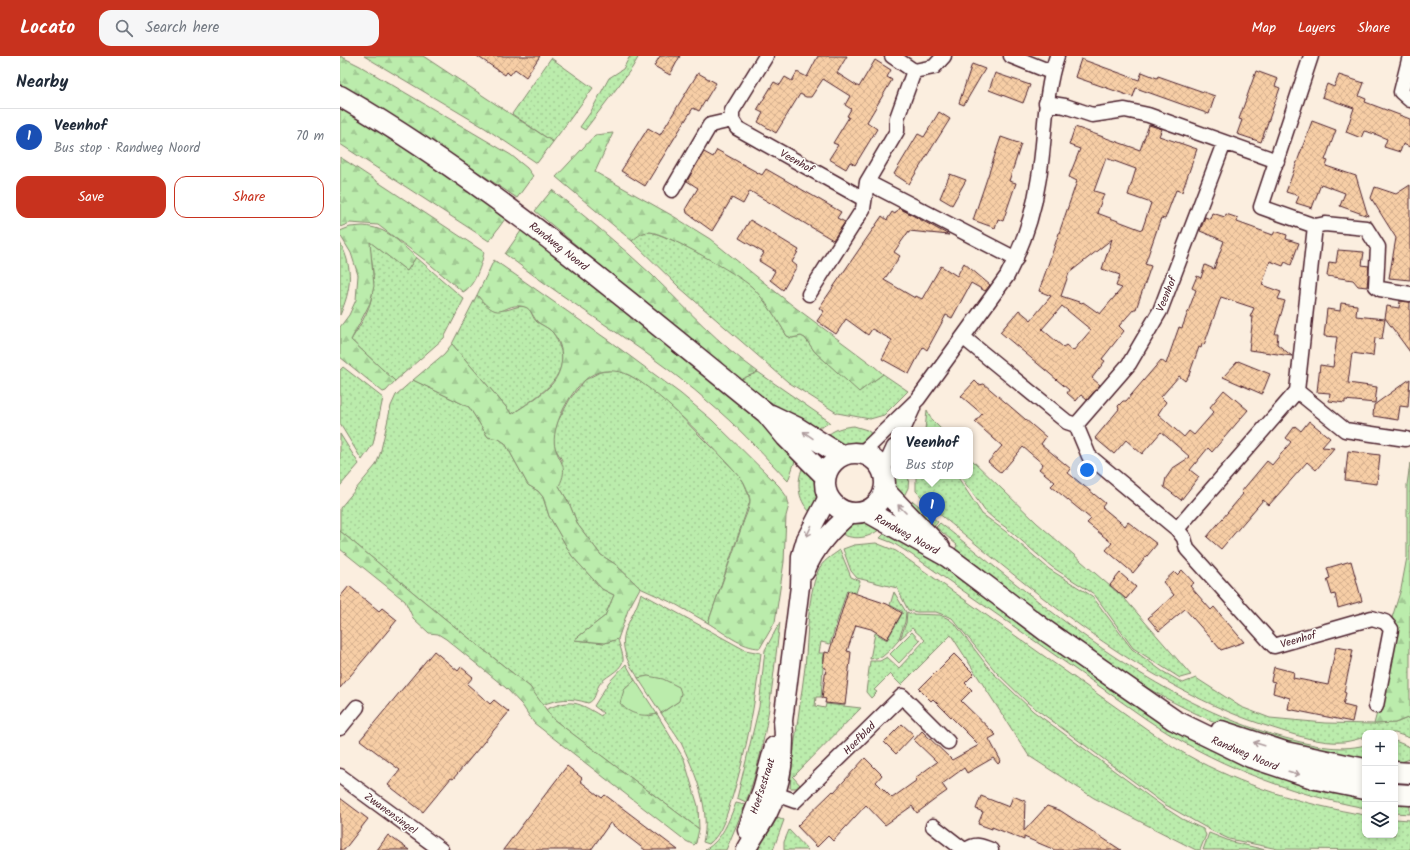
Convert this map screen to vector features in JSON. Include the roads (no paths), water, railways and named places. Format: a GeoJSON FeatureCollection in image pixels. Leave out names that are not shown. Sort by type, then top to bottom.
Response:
{"type":"FeatureCollection","features":[{"type":"Feature","properties":{"kind":"main road","name":"Randweg Noord"},"geometry":{"type":"LineString","coordinates":[[340,96],[426,149],[490,193],[552,240],[766,413],[786,437],[825,476]]}},
{"type":"Feature","properties":{"kind":"main road","name":"Randweg Noord"},"geometry":{"type":"LineString","coordinates":[[766,413],[796,427],[842,456]]}},
{"type":"Feature","properties":{"kind":"main road"},"geometry":{"type":"LineString","coordinates":[[852,453],[862,454],[874,460],[883,481],[878,503],[858,512],[841,510],[828,497],[824,487],[825,476],[834,461],[842,456],[852,453]]}},
{"type":"Feature","properties":{"kind":"main road","name":"Randweg Noord"},"geometry":{"type":"LineString","coordinates":[[883,481],[948,557]]}},
{"type":"Feature","properties":{"kind":"main road","name":"Randweg Noord"},"geometry":{"type":"LineString","coordinates":[[858,512],[948,557],[1046,631],[1174,720],[1209,739],[1250,757],[1316,779],[1362,788]]}},
{"type":"Feature","properties":{"kind":"main road","name":"Randweg Noord"},"geometry":{"type":"LineString","coordinates":[[1135,693],[1244,739],[1285,752],[1362,768]]}},
{"type":"Feature","properties":{"kind":"main road"},"geometry":{"type":"LineString","coordinates":[[1398,794],[1410,795]]}},
{"type":"Feature","properties":{"kind":"street"},"geometry":{"type":"LineString","coordinates":[[672,190],[710,125],[732,120],[732,111],[766,56]]}},
{"type":"Feature","properties":{"kind":"street"},"geometry":{"type":"LineString","coordinates":[[892,56],[914,71],[934,67],[944,56]]}},
{"type":"Feature","properties":{"kind":"street"},"geometry":{"type":"LineString","coordinates":[[1011,56],[1051,72]]}},
{"type":"Feature","properties":{"kind":"street"},"geometry":{"type":"LineString","coordinates":[[862,454],[918,399],[964,338],[1007,276],[1016,259],[1030,220],[1038,183],[1046,104],[1051,72],[1057,56]]}},
{"type":"Feature","properties":{"kind":"street"},"geometry":{"type":"LineString","coordinates":[[1311,56],[1261,207],[1315,226],[1325,224],[1366,228],[1378,247],[1376,286],[1380,289],[1410,294]]}},
{"type":"Feature","properties":{"kind":"street"},"geometry":{"type":"LineString","coordinates":[[1410,56],[1401,92],[1410,100]]}},
{"type":"Feature","properties":{"kind":"street"},"geometry":{"type":"LineString","coordinates":[[809,294],[863,209],[867,182],[897,131],[897,118],[914,71]]}},
{"type":"Feature","properties":{"kind":"street"},"geometry":{"type":"LineString","coordinates":[[1046,104],[1065,106],[1092,114],[1125,110],[1148,115],[1277,161]]}},
{"type":"Feature","properties":{"kind":"street","name":"Veenhof"},"geometry":{"type":"LineString","coordinates":[[732,120],[737,128],[864,199]]}},
{"type":"Feature","properties":{"kind":"street","name":"Veenhof"},"geometry":{"type":"LineString","coordinates":[[1224,143],[1160,311],[1129,364],[1076,426],[1089,456],[1177,529],[1184,538],[1187,549],[1274,646],[1372,618],[1385,622],[1391,629],[1376,706]]}},
{"type":"Feature","properties":{"kind":"street"},"geometry":{"type":"LineString","coordinates":[[867,182],[1016,259]]}},
{"type":"Feature","properties":{"kind":"street"},"geometry":{"type":"LineString","coordinates":[[1177,529],[1297,391],[1315,226]]}},
{"type":"Feature","properties":{"kind":"street"},"geometry":{"type":"LineString","coordinates":[[964,338],[1067,422],[1076,426]]}},
{"type":"Feature","properties":{"kind":"street"},"geometry":{"type":"LineString","coordinates":[[1297,391],[1345,430],[1406,439]]}},
{"type":"Feature","properties":{"kind":"street"},"geometry":{"type":"LineString","coordinates":[[904,427],[918,399]]}},
{"type":"Feature","properties":{"kind":"street"},"geometry":{"type":"LineString","coordinates":[[883,481],[891,456]]}},
{"type":"Feature","properties":{"kind":"street","name":"Hoefsestraat"},"geometry":{"type":"LineString","coordinates":[[737,850],[769,792],[781,774],[785,737],[783,721],[800,586],[801,556],[806,539],[828,497]]}},
{"type":"Feature","properties":{"kind":"street","name":"Hoefsestraat"},"geometry":{"type":"LineString","coordinates":[[800,586],[811,556],[830,531],[858,512]]}},
{"type":"Feature","properties":{"kind":"street","name":"Hoefblad"},"geometry":{"type":"LineString","coordinates":[[769,792],[795,801],[902,696],[948,742]]}},
{"type":"Feature","properties":{"kind":"street"},"geometry":{"type":"LineString","coordinates":[[340,728],[356,707]]}},
{"type":"Feature","properties":{"kind":"street","name":"Zwanensingel"},"geometry":{"type":"LineString","coordinates":[[340,776],[441,850]]}},
{"type":"Feature","properties":{"kind":"street","name":"Hoefsestraat"},"geometry":{"type":"LineString","coordinates":[[746,850],[768,812],[769,792]]}},
{"type":"Feature","properties":{"kind":"street"},"geometry":{"type":"LineString","coordinates":[[934,826],[966,850],[979,845],[991,850]]}},
{"type":"Feature","properties":{"kind":"place","name":"Veenhof"},"geometry":{"type":"Point","coordinates":[932,525]}}]}
